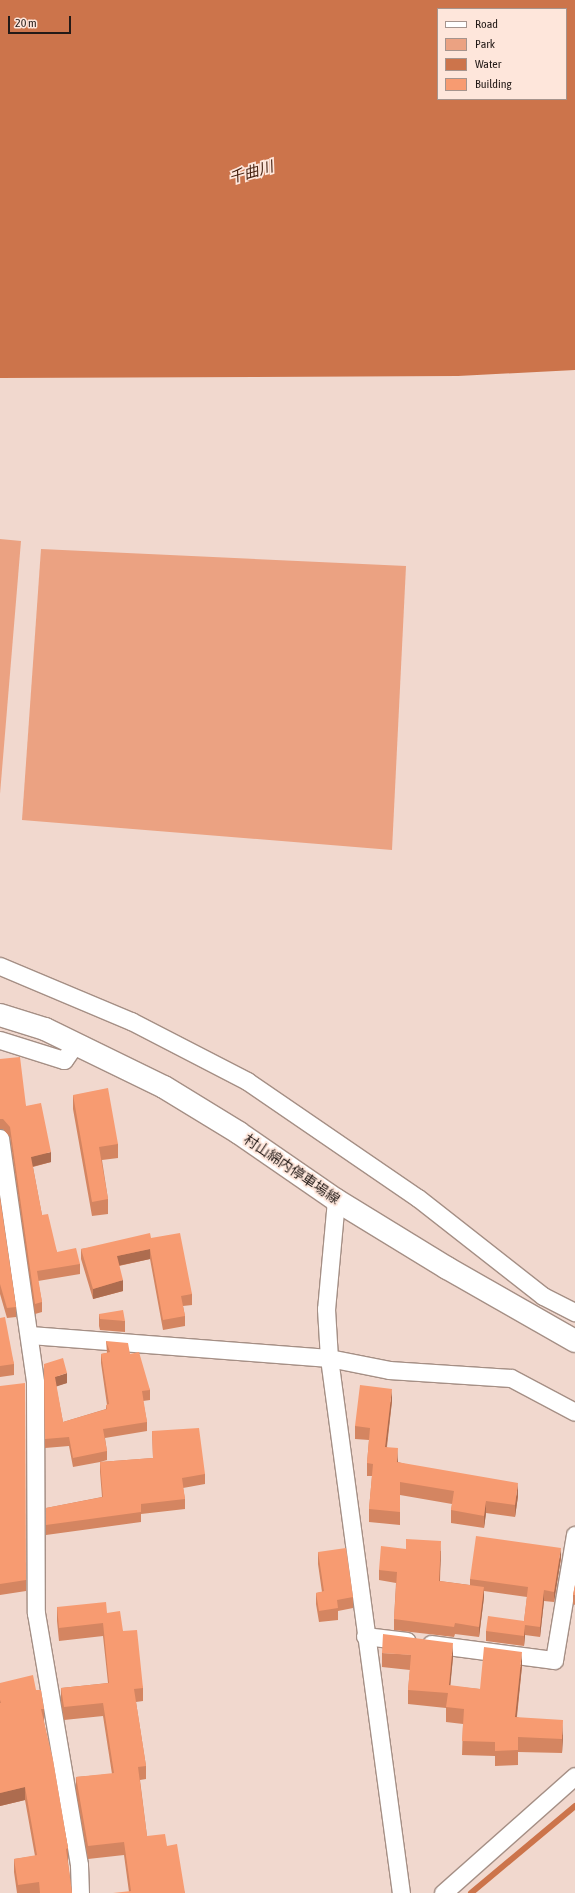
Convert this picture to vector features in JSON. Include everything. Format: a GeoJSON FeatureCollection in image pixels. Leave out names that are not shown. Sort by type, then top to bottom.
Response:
{"type":"FeatureCollection","features":[{"type":"Feature","properties":{"kind":"main road","name":"村山綿内停車場線"},"geometry":{"type":"LineString","coordinates":[[0,1014],[44,1029],[164,1087],[239,1133],[336,1200],[447,1268],[575,1341]]}},
{"type":"Feature","properties":{"kind":"street"},"geometry":{"type":"LineString","coordinates":[[0,966],[131,1021],[247,1081],[418,1198],[543,1296],[575,1312]]}},
{"type":"Feature","properties":{"kind":"street"},"geometry":{"type":"LineString","coordinates":[[0,1040],[64,1060],[75,1044]]}},
{"type":"Feature","properties":{"kind":"street"},"geometry":{"type":"LineString","coordinates":[[0,1138],[30,1335],[28,1383],[36,1613],[78,1865],[80,1893]]}},
{"type":"Feature","properties":{"kind":"street"},"geometry":{"type":"LineString","coordinates":[[336,1200],[326,1309],[330,1358],[365,1636],[401,1893]]}},
{"type":"Feature","properties":{"kind":"street"},"geometry":{"type":"LineString","coordinates":[[30,1335],[330,1358],[389,1370],[511,1378],[575,1412]]}},
{"type":"Feature","properties":{"kind":"street"},"geometry":{"type":"LineString","coordinates":[[365,1636],[554,1660],[575,1535]]}},
{"type":"Feature","properties":{"kind":"street"},"geometry":{"type":"LineString","coordinates":[[444,1893],[575,1776]]}},
{"type":"Feature","properties":{"kind":"green space"},"geometry":{"type":"Polygon","coordinates":[[[0,539],[21,541],[0,794],[0,539]]]}},
{"type":"Feature","properties":{"kind":"green space"},"geometry":{"type":"Polygon","coordinates":[[[41,549],[406,566],[392,850],[22,820],[41,549]]]}},
{"type":"Feature","properties":{"kind":"water","name":"千曲川"},"geometry":{"type":"Polygon","coordinates":[[[0,0],[575,0],[575,370],[458,376],[0,378],[0,0]]]}},
{"type":"Feature","properties":{"kind":"building"},"geometry":{"type":"Polygon","coordinates":[[[20,1057],[26,1106],[41,1103],[51,1152],[31,1157],[42,1215],[48,1214],[57,1252],[76,1248],[80,1264],[37,1271],[42,1302],[35,1304],[10,1127],[3,1119],[0,1119],[0,1059],[20,1057]]]}},
{"type":"Feature","properties":{"kind":"building"},"geometry":{"type":"Polygon","coordinates":[[[108,1088],[118,1144],[99,1147],[108,1199],[92,1202],[73,1095],[108,1088]]]}},
{"type":"Feature","properties":{"kind":"building"},"geometry":{"type":"Polygon","coordinates":[[[0,1198],[16,1307],[7,1308],[0,1284],[0,1198]]]}},
{"type":"Feature","properties":{"kind":"building"},"geometry":{"type":"Polygon","coordinates":[[[150,1233],[151,1238],[180,1233],[192,1294],[181,1296],[185,1316],[163,1320],[150,1249],[117,1256],[123,1280],[93,1289],[81,1249],[150,1233]]]}},
{"type":"Feature","properties":{"kind":"building"},"geometry":{"type":"Polygon","coordinates":[[[123,1310],[125,1321],[100,1319],[99,1314],[123,1310]]]}},
{"type":"Feature","properties":{"kind":"building"},"geometry":{"type":"Polygon","coordinates":[[[5,1317],[14,1364],[0,1366],[0,1318],[5,1317]]]}},
{"type":"Feature","properties":{"kind":"building"},"geometry":{"type":"Polygon","coordinates":[[[106,1341],[128,1343],[130,1354],[139,1352],[150,1390],[142,1391],[147,1422],[103,1429],[107,1451],[73,1458],[69,1437],[45,1439],[44,1364],[63,1358],[67,1373],[55,1377],[63,1422],[107,1409],[106,1405],[109,1404],[101,1354],[110,1352],[106,1341]]]}},
{"type":"Feature","properties":{"kind":"building"},"geometry":{"type":"Polygon","coordinates":[[[25,1383],[26,1580],[0,1584],[0,1386],[25,1383]]]}},
{"type":"Feature","properties":{"kind":"building"},"geometry":{"type":"Polygon","coordinates":[[[360,1385],[392,1389],[385,1447],[398,1448],[397,1462],[518,1483],[515,1505],[486,1501],[484,1516],[451,1510],[454,1491],[400,1482],[400,1512],[369,1509],[373,1464],[367,1463],[370,1428],[355,1426],[360,1385]]]}},
{"type":"Feature","properties":{"kind":"building"},"geometry":{"type":"Polygon","coordinates":[[[199,1428],[205,1474],[182,1478],[185,1499],[141,1504],[141,1512],[46,1525],[46,1508],[103,1497],[100,1462],[153,1458],[152,1431],[199,1428]]]}},
{"type":"Feature","properties":{"kind":"building"},"geometry":{"type":"Polygon","coordinates":[[[476,1536],[561,1548],[554,1592],[544,1590],[540,1627],[525,1625],[524,1636],[486,1631],[488,1616],[524,1621],[528,1587],[470,1579],[476,1536]]]}},
{"type":"Feature","properties":{"kind":"building"},"geometry":{"type":"Polygon","coordinates":[[[406,1539],[441,1541],[439,1581],[484,1587],[479,1627],[455,1623],[454,1627],[394,1619],[397,1572],[379,1570],[381,1546],[406,1549],[406,1539]]]}},
{"type":"Feature","properties":{"kind":"building"},"geometry":{"type":"Polygon","coordinates":[[[346,1548],[353,1597],[337,1600],[338,1608],[319,1611],[316,1593],[324,1591],[318,1552],[346,1548]]]}},
{"type":"Feature","properties":{"kind":"building"},"geometry":{"type":"Polygon","coordinates":[[[106,1602],[107,1613],[120,1611],[123,1631],[137,1630],[143,1688],[134,1689],[146,1766],[138,1767],[147,1836],[165,1834],[167,1846],[177,1844],[185,1893],[113,1893],[131,1891],[124,1842],[88,1846],[76,1777],[114,1773],[103,1703],[64,1707],[61,1688],[109,1683],[103,1623],[59,1628],[57,1607],[106,1602]]]}},
{"type":"Feature","properties":{"kind":"building"},"geometry":{"type":"Polygon","coordinates":[[[383,1634],[453,1643],[449,1685],[480,1689],[484,1647],[522,1652],[515,1717],[563,1720],[562,1739],[518,1737],[518,1750],[495,1751],[495,1742],[462,1741],[464,1709],[446,1707],[448,1693],[408,1690],[411,1655],[382,1653],[383,1634]]]}},
{"type":"Feature","properties":{"kind":"building"},"geometry":{"type":"Polygon","coordinates":[[[33,1675],[36,1690],[41,1690],[44,1709],[41,1709],[53,1760],[68,1848],[66,1849],[72,1893],[40,1893],[39,1882],[18,1885],[14,1859],[37,1855],[25,1787],[0,1793],[0,1683],[33,1675]]]}},
{"type":"Feature","properties":{"kind":"waterway"},"geometry":{"type":"LineString","coordinates":[[471,1893],[575,1806]]}}]}
